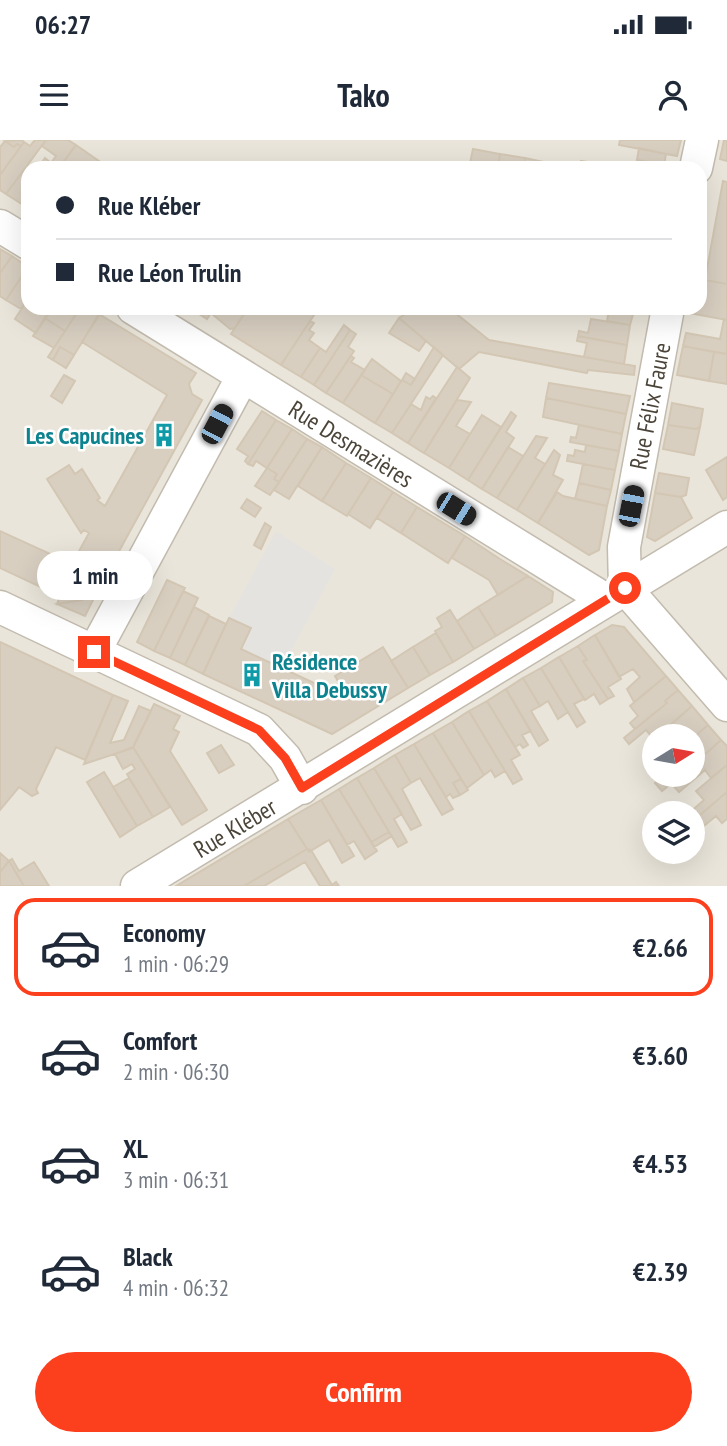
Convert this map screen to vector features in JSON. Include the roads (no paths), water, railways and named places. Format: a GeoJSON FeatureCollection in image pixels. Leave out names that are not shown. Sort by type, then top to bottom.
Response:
{"type":"FeatureCollection","features":[{"type":"Feature","properties":{"kind":"street"},"geometry":{"type":"LineString","coordinates":[[698,161],[702,140]]}},
{"type":"Feature","properties":{"kind":"street"},"geometry":{"type":"LineString","coordinates":[[0,226],[21,239]]}},
{"type":"Feature","properties":{"kind":"street","name":"Rue Desmazières"},"geometry":{"type":"LineString","coordinates":[[144,315],[243,376],[616,594],[727,705]]}},
{"type":"Feature","properties":{"kind":"street","name":"Rue Félix Faure"},"geometry":{"type":"LineString","coordinates":[[616,594],[667,315]]}},
{"type":"Feature","properties":{"kind":"street"},"geometry":{"type":"LineString","coordinates":[[94,652],[243,376]]}},
{"type":"Feature","properties":{"kind":"street","name":"Rue Kléber"},"geometry":{"type":"LineString","coordinates":[[137,886],[727,527]]}},
{"type":"Feature","properties":{"kind":"street"},"geometry":{"type":"LineString","coordinates":[[0,607],[259,730],[285,758],[302,788]]}},
{"type":"Feature","properties":{"kind":"place","name":"Les Capucines"},"geometry":{"type":"Point","coordinates":[164,435]}},
{"type":"Feature","properties":{"kind":"place","name":"Résidence Villa Debussy"},"geometry":{"type":"Point","coordinates":[252,675]}}]}
